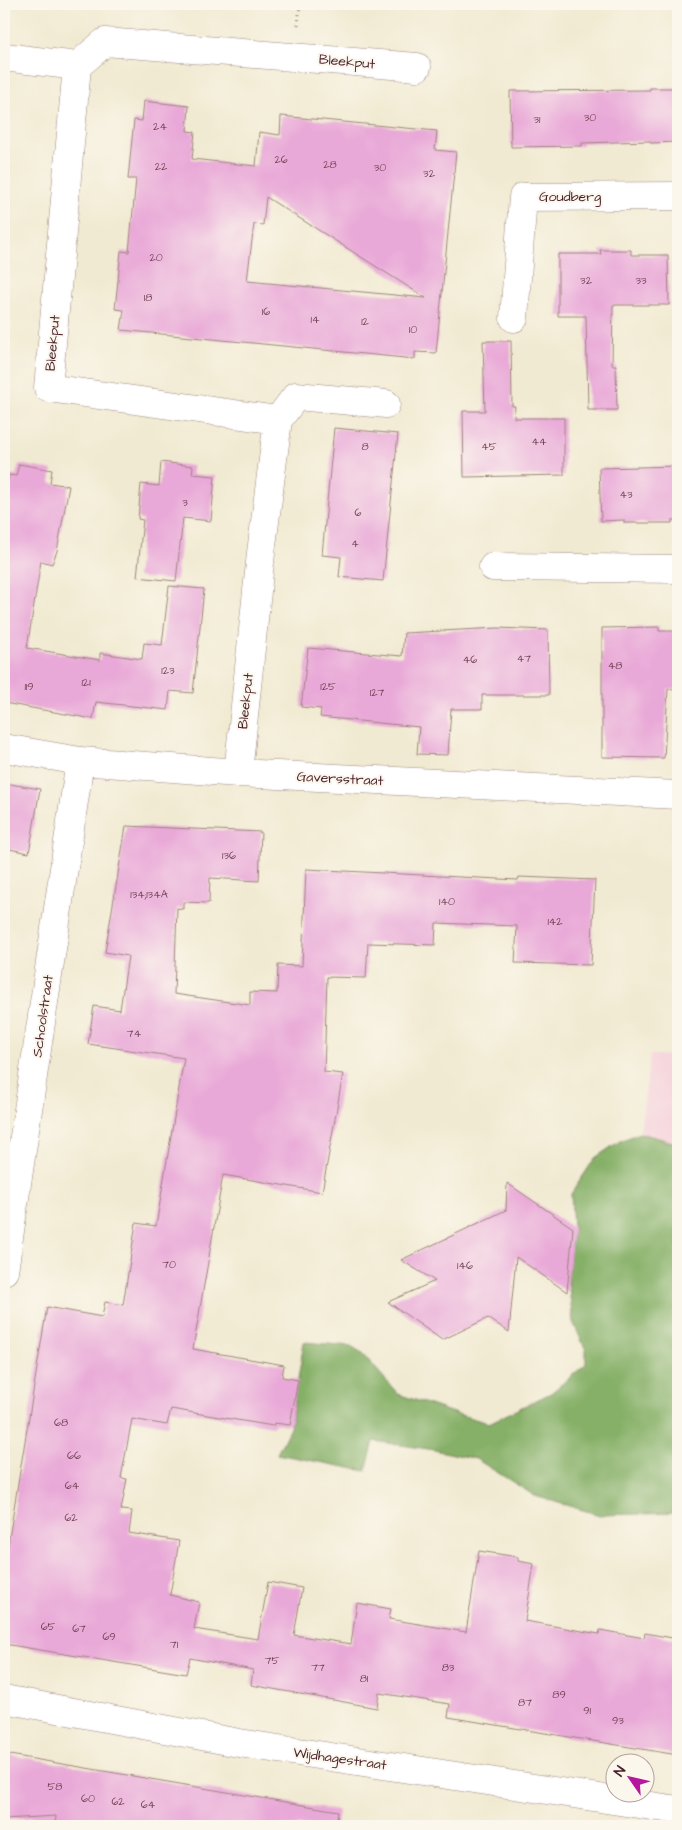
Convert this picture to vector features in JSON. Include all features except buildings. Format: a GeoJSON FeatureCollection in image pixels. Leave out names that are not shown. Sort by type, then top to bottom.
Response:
{"type":"FeatureCollection","features":[{"type":"Feature","properties":{"kind":"street","name":"Bleekput"},"geometry":{"type":"LineString","coordinates":[[278,420],[48,388],[77,66],[105,42],[417,67]]}},
{"type":"Feature","properties":{"kind":"street"},"geometry":{"type":"LineString","coordinates":[[4,57],[77,66]]}},
{"type":"Feature","properties":{"kind":"street","name":"Goudberg"},"geometry":{"type":"LineString","coordinates":[[514,318],[523,196],[678,196]]}},
{"type":"Feature","properties":{"kind":"street","name":"Bleekput"},"geometry":{"type":"LineString","coordinates":[[238,773],[261,553],[278,420],[296,396],[386,404]]}},
{"type":"Feature","properties":{"kind":"street"},"geometry":{"type":"LineString","coordinates":[[493,567],[678,569]]}},
{"type":"Feature","properties":{"kind":"street","name":"Gaversstraat"},"geometry":{"type":"LineString","coordinates":[[4,748],[80,761],[238,773],[678,795]]}},
{"type":"Feature","properties":{"kind":"street","name":"Schoolstraat"},"geometry":{"type":"LineString","coordinates":[[4,1270],[80,761]]}},
{"type":"Feature","properties":{"kind":"street","name":"Wijdhagestraat"},"geometry":{"type":"LineString","coordinates":[[4,1699],[239,1743],[678,1810]]}},
{"type":"Feature","properties":{"kind":"shaded area"},"geometry":{"type":"Polygon","coordinates":[[[650,1055],[678,1055],[678,1287],[676,1143],[640,1133],[650,1055]]]}},
{"type":"Feature","properties":{"kind":"green space"},"geometry":{"type":"Polygon","coordinates":[[[640,1133],[676,1143],[678,1513],[600,1515],[535,1496],[476,1459],[435,1450],[374,1441],[366,1471],[277,1454],[290,1428],[304,1342],[351,1346],[362,1353],[398,1394],[489,1423],[551,1393],[586,1364],[586,1350],[573,1322],[568,1279],[573,1228],[571,1194],[595,1158],[620,1141],[640,1133]]]}}]}
